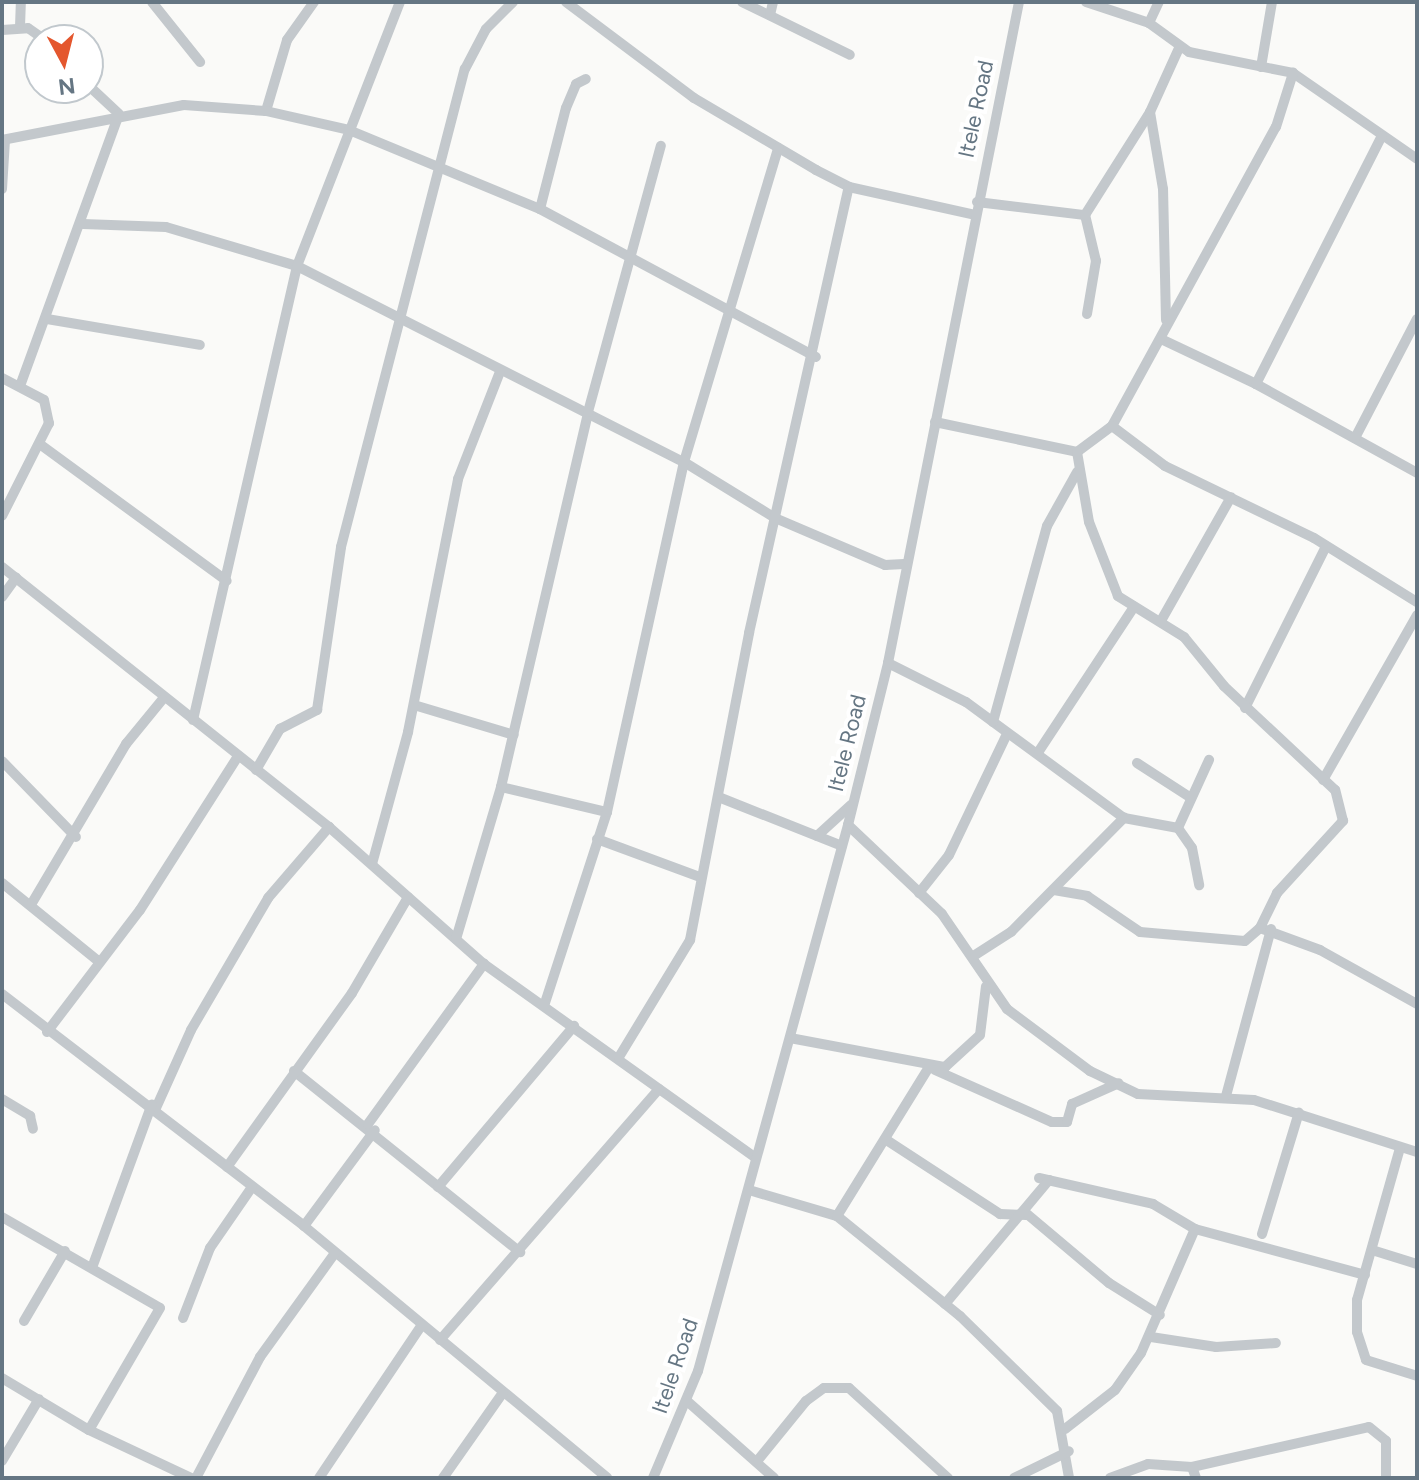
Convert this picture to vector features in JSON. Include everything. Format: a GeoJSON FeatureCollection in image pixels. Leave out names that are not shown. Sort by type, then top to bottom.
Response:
{"type":"FeatureCollection","features":[{"type":"Feature","properties":{"kind":"street"},"geometry":{"type":"LineString","coordinates":[[20,27],[21,2]]}},
{"type":"Feature","properties":{"kind":"street"},"geometry":{"type":"LineString","coordinates":[[152,2],[200,62]]}},
{"type":"Feature","properties":{"kind":"street"},"geometry":{"type":"LineString","coordinates":[[266,111],[287,40],[314,2]]}},
{"type":"Feature","properties":{"kind":"street"},"geometry":{"type":"LineString","coordinates":[[193,720],[297,266],[400,2]]}},
{"type":"Feature","properties":{"kind":"street"},"geometry":{"type":"LineString","coordinates":[[256,770],[280,729],[317,710],[341,547],[398,317],[444,164],[465,69],[486,29],[513,2]]}},
{"type":"Feature","properties":{"kind":"street"},"geometry":{"type":"LineString","coordinates":[[566,2],[694,98],[849,187],[975,215]]}},
{"type":"Feature","properties":{"kind":"street"},"geometry":{"type":"LineString","coordinates":[[742,2],[850,55]]}},
{"type":"Feature","properties":{"kind":"street"},"geometry":{"type":"LineString","coordinates":[[770,15],[773,2]]}},
{"type":"Feature","properties":{"kind":"street","name":"Itele Road"},"geometry":{"type":"LineString","coordinates":[[653,1478],[687,1401],[749,1190],[848,825],[888,663],[903,570],[1019,2]]}},
{"type":"Feature","properties":{"kind":"street"},"geometry":{"type":"LineString","coordinates":[[1086,2],[1149,23],[1179,48],[1293,73],[1417,159]]}},
{"type":"Feature","properties":{"kind":"street"},"geometry":{"type":"LineString","coordinates":[[1149,23],[1159,2]]}},
{"type":"Feature","properties":{"kind":"street"},"geometry":{"type":"LineString","coordinates":[[1261,67],[1272,2]]}},
{"type":"Feature","properties":{"kind":"street"},"geometry":{"type":"LineString","coordinates":[[2,30],[24,29]]}},
{"type":"Feature","properties":{"kind":"street"},"geometry":{"type":"LineString","coordinates":[[1087,314],[1096,261],[1085,215],[1150,112],[1179,48]]}},
{"type":"Feature","properties":{"kind":"street"},"geometry":{"type":"LineString","coordinates":[[935,422],[1077,452],[1112,426],[1276,127],[1293,73]]}},
{"type":"Feature","properties":{"kind":"street"},"geometry":{"type":"LineString","coordinates":[[540,209],[566,108],[576,84],[586,79]]}},
{"type":"Feature","properties":{"kind":"street"},"geometry":{"type":"LineString","coordinates":[[104,100],[119,114]]}},
{"type":"Feature","properties":{"kind":"street"},"geometry":{"type":"LineString","coordinates":[[2,189],[3,140],[119,114],[184,105],[266,111],[349,130],[444,164],[540,209],[635,264],[816,357]]}},
{"type":"Feature","properties":{"kind":"street"},"geometry":{"type":"LineString","coordinates":[[1150,112],[1163,189],[1166,326]]}},
{"type":"Feature","properties":{"kind":"street"},"geometry":{"type":"LineString","coordinates":[[20,386],[83,224],[119,114]]}},
{"type":"Feature","properties":{"kind":"street"},"geometry":{"type":"LineString","coordinates":[[1256,384],[1382,136]]}},
{"type":"Feature","properties":{"kind":"street"},"geometry":{"type":"LineString","coordinates":[[456,939],[501,787],[588,412],[635,264],[661,146]]}},
{"type":"Feature","properties":{"kind":"street"},"geometry":{"type":"LineString","coordinates":[[544,1006],[607,812],[684,462],[778,148]]}},
{"type":"Feature","properties":{"kind":"street"},"geometry":{"type":"LineString","coordinates":[[619,1057],[690,940],[700,877],[721,798],[775,518],[816,357],[849,187]]}},
{"type":"Feature","properties":{"kind":"street"},"geometry":{"type":"LineString","coordinates":[[977,202],[1085,215]]}},
{"type":"Feature","properties":{"kind":"street"},"geometry":{"type":"LineString","coordinates":[[83,224],[166,227],[297,266],[500,372],[588,412],[684,462],[775,518],[903,570]]}},
{"type":"Feature","properties":{"kind":"street"},"geometry":{"type":"LineString","coordinates":[[47,319],[200,345]]}},
{"type":"Feature","properties":{"kind":"street"},"geometry":{"type":"LineString","coordinates":[[1355,438],[1417,319]]}},
{"type":"Feature","properties":{"kind":"street"},"geometry":{"type":"LineString","coordinates":[[1161,339],[1256,384],[1417,473]]}},
{"type":"Feature","properties":{"kind":"street"},"geometry":{"type":"LineString","coordinates":[[372,864],[414,705],[458,479],[500,372]]}},
{"type":"Feature","properties":{"kind":"street"},"geometry":{"type":"LineString","coordinates":[[2,378],[20,386],[49,410],[41,445],[2,516]]}},
{"type":"Feature","properties":{"kind":"street"},"geometry":{"type":"LineString","coordinates":[[1112,426],[1165,466],[1326,546],[1417,602]]}},
{"type":"Feature","properties":{"kind":"street"},"geometry":{"type":"LineString","coordinates":[[41,445],[227,581]]}},
{"type":"Feature","properties":{"kind":"street"},"geometry":{"type":"LineString","coordinates":[[1077,452],[1077,472],[1118,596],[1162,619],[1245,708],[1339,797],[1343,821],[1263,909],[1265,929],[1226,1096]]}},
{"type":"Feature","properties":{"kind":"street"},"geometry":{"type":"LineString","coordinates":[[993,722],[1047,526],[1077,472]]}},
{"type":"Feature","properties":{"kind":"street"},"geometry":{"type":"LineString","coordinates":[[1162,619],[1231,497]]}},
{"type":"Feature","properties":{"kind":"street"},"geometry":{"type":"LineString","coordinates":[[1245,708],[1326,546]]}},
{"type":"Feature","properties":{"kind":"street"},"geometry":{"type":"LineString","coordinates":[[2,567],[162,700],[193,720],[329,827],[484,964],[619,1057],[756,1158]]}},
{"type":"Feature","properties":{"kind":"street"},"geometry":{"type":"LineString","coordinates":[[2,597],[16,578]]}},
{"type":"Feature","properties":{"kind":"street"},"geometry":{"type":"LineString","coordinates":[[1039,751],[1134,607]]}},
{"type":"Feature","properties":{"kind":"street"},"geometry":{"type":"LineString","coordinates":[[1323,780],[1417,615]]}},
{"type":"Feature","properties":{"kind":"street"},"geometry":{"type":"LineString","coordinates":[[888,663],[993,722],[1006,736],[1039,751],[1124,818],[1178,828],[1192,848],[1199,885]]}},
{"type":"Feature","properties":{"kind":"street"},"geometry":{"type":"LineString","coordinates":[[32,903],[76,837],[126,744],[162,700]]}},
{"type":"Feature","properties":{"kind":"street"},"geometry":{"type":"LineString","coordinates":[[414,705],[514,735]]}},
{"type":"Feature","properties":{"kind":"street"},"geometry":{"type":"LineString","coordinates":[[919,893],[949,855],[1006,736]]}},
{"type":"Feature","properties":{"kind":"street"},"geometry":{"type":"LineString","coordinates":[[47,1032],[97,960],[140,910],[238,756]]}},
{"type":"Feature","properties":{"kind":"street"},"geometry":{"type":"LineString","coordinates":[[1178,828],[1188,796],[1209,760]]}},
{"type":"Feature","properties":{"kind":"street"},"geometry":{"type":"LineString","coordinates":[[2,761],[76,837]]}},
{"type":"Feature","properties":{"kind":"street"},"geometry":{"type":"LineString","coordinates":[[1137,763],[1188,796]]}},
{"type":"Feature","properties":{"kind":"street"},"geometry":{"type":"LineString","coordinates":[[501,787],[607,812]]}},
{"type":"Feature","properties":{"kind":"street"},"geometry":{"type":"LineString","coordinates":[[721,798],[842,846]]}},
{"type":"Feature","properties":{"kind":"street"},"geometry":{"type":"LineString","coordinates":[[817,836],[852,804]]}},
{"type":"Feature","properties":{"kind":"street"},"geometry":{"type":"LineString","coordinates":[[975,955],[1011,932],[1124,818]]}},
{"type":"Feature","properties":{"kind":"street"},"geometry":{"type":"LineString","coordinates":[[848,825],[919,893],[975,955],[986,986],[980,1035],[958,1062],[929,1067]]}},
{"type":"Feature","properties":{"kind":"street"},"geometry":{"type":"LineString","coordinates":[[93,1265],[154,1106],[191,1030],[260,912],[329,827]]}},
{"type":"Feature","properties":{"kind":"street"},"geometry":{"type":"LineString","coordinates":[[597,839],[700,877]]}},
{"type":"Feature","properties":{"kind":"street"},"geometry":{"type":"LineString","coordinates":[[1069,872],[1079,893]]}},
{"type":"Feature","properties":{"kind":"street"},"geometry":{"type":"LineString","coordinates":[[2,883],[32,903],[97,960]]}},
{"type":"Feature","properties":{"kind":"street"},"geometry":{"type":"LineString","coordinates":[[1054,890],[1079,893],[1140,932],[1230,943],[1265,929],[1417,1004]]}},
{"type":"Feature","properties":{"kind":"street"},"geometry":{"type":"LineString","coordinates":[[227,1167],[352,993],[408,897]]}},
{"type":"Feature","properties":{"kind":"street"},"geometry":{"type":"LineString","coordinates":[[304,1226],[484,964]]}},
{"type":"Feature","properties":{"kind":"street"},"geometry":{"type":"LineString","coordinates":[[986,986],[1074,1061],[1125,1082],[1138,1094],[1226,1096],[1299,1112],[1417,1152]]}},
{"type":"Feature","properties":{"kind":"street"},"geometry":{"type":"LineString","coordinates":[[2,994],[47,1032],[154,1106],[304,1226],[502,1394],[607,1478]]}},
{"type":"Feature","properties":{"kind":"street"},"geometry":{"type":"LineString","coordinates":[[438,1187],[574,1026]]}},
{"type":"Feature","properties":{"kind":"street"},"geometry":{"type":"LineString","coordinates":[[790,1038],[929,1067],[1052,1122],[1067,1122],[1077,1100],[1125,1082]]}},
{"type":"Feature","properties":{"kind":"street"},"geometry":{"type":"LineString","coordinates":[[837,1216],[888,1141],[929,1067]]}},
{"type":"Feature","properties":{"kind":"street"},"geometry":{"type":"LineString","coordinates":[[294,1071],[372,1127],[438,1187],[520,1252]]}},
{"type":"Feature","properties":{"kind":"street"},"geometry":{"type":"LineString","coordinates":[[440,1340],[520,1252],[659,1089]]}},
{"type":"Feature","properties":{"kind":"street"},"geometry":{"type":"LineString","coordinates":[[2,1099],[30,1116],[33,1129]]}},
{"type":"Feature","properties":{"kind":"street"},"geometry":{"type":"LineString","coordinates":[[1262,1234],[1299,1112]]}},
{"type":"Feature","properties":{"kind":"street"},"geometry":{"type":"LineString","coordinates":[[888,1141],[1000,1214],[1027,1214],[1109,1283],[1160,1315]]}},
{"type":"Feature","properties":{"kind":"street"},"geometry":{"type":"LineString","coordinates":[[1400,1148],[1357,1314],[1366,1360],[1417,1376]]}},
{"type":"Feature","properties":{"kind":"street"},"geometry":{"type":"LineString","coordinates":[[945,1304],[962,1292],[1027,1214],[1044,1179],[1153,1204],[1195,1229],[1365,1275]]}},
{"type":"Feature","properties":{"kind":"street"},"geometry":{"type":"LineString","coordinates":[[183,1318],[210,1248],[252,1187]]}},
{"type":"Feature","properties":{"kind":"street"},"geometry":{"type":"LineString","coordinates":[[749,1190],[837,1216],[960,1316],[1041,1392],[1065,1429],[1069,1478]]}},
{"type":"Feature","properties":{"kind":"street"},"geometry":{"type":"LineString","coordinates":[[2,1217],[93,1265],[154,1303],[161,1315],[89,1430]]}},
{"type":"Feature","properties":{"kind":"street"},"geometry":{"type":"LineString","coordinates":[[1065,1429],[1115,1390],[1151,1337],[1195,1229]]}},
{"type":"Feature","properties":{"kind":"street"},"geometry":{"type":"LineString","coordinates":[[1372,1250],[1417,1264]]}},
{"type":"Feature","properties":{"kind":"street"},"geometry":{"type":"LineString","coordinates":[[24,1321],[65,1251]]}},
{"type":"Feature","properties":{"kind":"street"},"geometry":{"type":"LineString","coordinates":[[2,1378],[89,1430],[194,1478],[260,1357],[335,1253]]}},
{"type":"Feature","properties":{"kind":"street"},"geometry":{"type":"LineString","coordinates":[[960,1316],[962,1292]]}},
{"type":"Feature","properties":{"kind":"street"},"geometry":{"type":"LineString","coordinates":[[319,1478],[422,1325]]}},
{"type":"Feature","properties":{"kind":"street"},"geometry":{"type":"LineString","coordinates":[[1151,1337],[1216,1347],[1276,1343]]}},
{"type":"Feature","properties":{"kind":"street"},"geometry":{"type":"LineString","coordinates":[[758,1460],[806,1401],[824,1388],[849,1388],[948,1478]]}},
{"type":"Feature","properties":{"kind":"street"},"geometry":{"type":"LineString","coordinates":[[443,1478],[502,1394]]}},
{"type":"Feature","properties":{"kind":"street"},"geometry":{"type":"LineString","coordinates":[[2,1461],[39,1399]]}},
{"type":"Feature","properties":{"kind":"street"},"geometry":{"type":"LineString","coordinates":[[687,1401],[758,1460],[774,1478]]}},
{"type":"Feature","properties":{"kind":"street"},"geometry":{"type":"LineString","coordinates":[[1110,1478],[1148,1464],[1192,1467],[1369,1427],[1386,1441],[1386,1478]]}},
{"type":"Feature","properties":{"kind":"street"},"geometry":{"type":"LineString","coordinates":[[1014,1478],[1069,1451]]}},
{"type":"Feature","properties":{"kind":"street"},"geometry":{"type":"LineString","coordinates":[[1192,1467],[1196,1478]]}}]}
